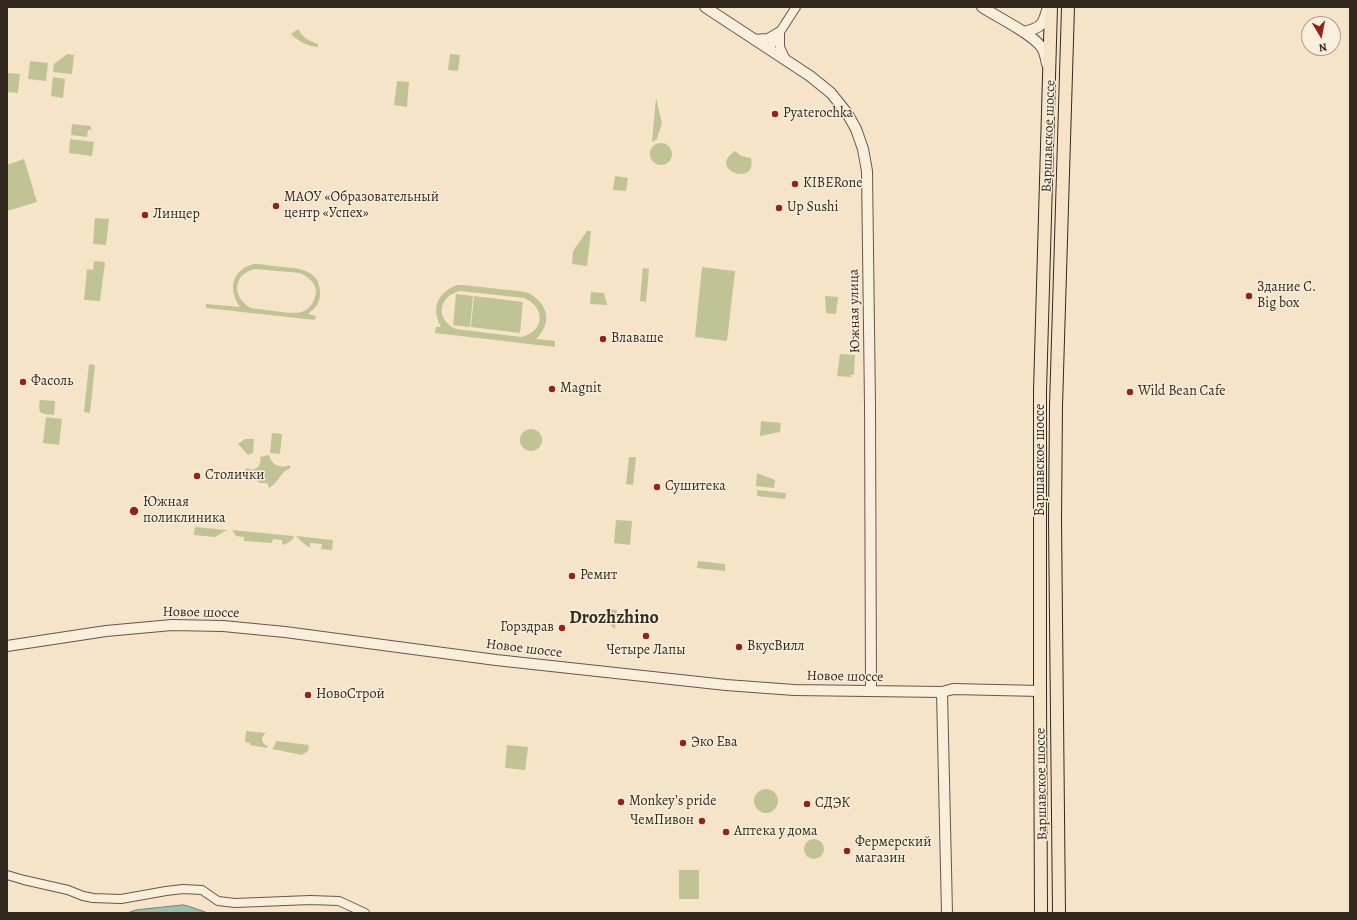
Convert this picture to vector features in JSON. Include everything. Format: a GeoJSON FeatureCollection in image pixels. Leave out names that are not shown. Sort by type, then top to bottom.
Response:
{"type":"FeatureCollection","features":[{"type":"Feature","properties":{"kind":"main road","name":"Варшавское шоссе"},"geometry":{"type":"LineString","coordinates":[[1041,913],[1040,391],[1051,7]]}},
{"type":"Feature","properties":{"kind":"main road","name":"Варшавское шоссе"},"geometry":{"type":"LineString","coordinates":[[1058,913],[1055,520],[1056,414],[1068,7]]}},
{"type":"Feature","properties":{"kind":"street","name":"Южная улица"},"geometry":{"type":"LineString","coordinates":[[705,7],[826,88],[847,113],[856,128],[863,149],[867,171],[871,691]]}},
{"type":"Feature","properties":{"kind":"street"},"geometry":{"type":"LineString","coordinates":[[769,49],[796,7]]}},
{"type":"Feature","properties":{"kind":"street"},"geometry":{"type":"LineString","coordinates":[[982,7],[1023,32],[1040,45],[1044,50],[1050,73]]}},
{"type":"Feature","properties":{"kind":"street"},"geometry":{"type":"LineString","coordinates":[[1023,32],[1039,27],[1045,20],[1048,7]]}},
{"type":"Feature","properties":{"kind":"street"},"geometry":{"type":"LineString","coordinates":[[753,39],[768,38],[780,31]]}},
{"type":"Feature","properties":{"kind":"street"},"geometry":{"type":"LineString","coordinates":[[780,31],[780,47],[787,61]]}},
{"type":"Feature","properties":{"kind":"street","name":"Новое шоссе"},"geometry":{"type":"LineString","coordinates":[[7,646],[72,635],[127,629],[172,625],[223,626],[285,632],[496,660],[726,685],[794,690],[942,692],[953,689],[1040,691]]}},
{"type":"Feature","properties":{"kind":"street"},"geometry":{"type":"LineString","coordinates":[[942,692],[947,913]]}},
{"type":"Feature","properties":{"kind":"street"},"geometry":{"type":"LineString","coordinates":[[7,875],[68,890],[93,898],[121,899],[183,889],[202,890],[218,901],[235,903],[310,900],[339,901],[365,913]]}},
{"type":"Feature","properties":{"kind":"green space"},"geometry":{"type":"Polygon","coordinates":[[[298,29],[306,38],[318,44],[318,47],[303,43],[291,34],[298,29]]]}},
{"type":"Feature","properties":{"kind":"green space"},"geometry":{"type":"Polygon","coordinates":[[[67,54],[74,55],[72,74],[53,72],[54,64],[67,54]]]}},
{"type":"Feature","properties":{"kind":"green space"},"geometry":{"type":"Polygon","coordinates":[[[450,54],[460,55],[458,71],[448,70],[450,54]]]}},
{"type":"Feature","properties":{"kind":"green space"},"geometry":{"type":"Polygon","coordinates":[[[30,61],[48,63],[46,81],[28,79],[30,61]]]}},
{"type":"Feature","properties":{"kind":"green space"},"geometry":{"type":"Polygon","coordinates":[[[7,73],[20,74],[18,93],[7,92],[7,73]]]}},
{"type":"Feature","properties":{"kind":"green space"},"geometry":{"type":"Polygon","coordinates":[[[53,77],[65,79],[63,98],[51,96],[53,77]]]}},
{"type":"Feature","properties":{"kind":"green space"},"geometry":{"type":"Polygon","coordinates":[[[397,81],[409,82],[407,107],[394,105],[397,81]]]}},
{"type":"Feature","properties":{"kind":"green space"},"geometry":{"type":"Polygon","coordinates":[[[656,98],[662,123],[657,139],[652,142],[656,98]]]}},
{"type":"Feature","properties":{"kind":"green space"},"geometry":{"type":"Polygon","coordinates":[[[72,124],[91,126],[91,130],[88,130],[87,137],[71,135],[72,124]]]}},
{"type":"Feature","properties":{"kind":"green space"},"geometry":{"type":"Polygon","coordinates":[[[70,139],[94,142],[92,156],[69,153],[70,139]]]}},
{"type":"Feature","properties":{"kind":"green space"},"geometry":{"type":"Polygon","coordinates":[[[661,143],[669,146],[672,154],[669,162],[661,165],[653,162],[650,154],[653,146],[661,143]]]}},
{"type":"Feature","properties":{"kind":"green space"},"geometry":{"type":"Polygon","coordinates":[[[735,151],[741,156],[751,158],[751,167],[747,172],[741,174],[735,173],[729,169],[726,164],[728,158],[735,151]]]}},
{"type":"Feature","properties":{"kind":"green space"},"geometry":{"type":"Polygon","coordinates":[[[24,159],[37,202],[7,211],[7,165],[24,159]]]}},
{"type":"Feature","properties":{"kind":"green space"},"geometry":{"type":"Polygon","coordinates":[[[615,176],[628,178],[626,191],[613,190],[615,176]]]}},
{"type":"Feature","properties":{"kind":"green space"},"geometry":{"type":"Polygon","coordinates":[[[95,218],[109,219],[106,245],[93,244],[95,218]]]}},
{"type":"Feature","properties":{"kind":"green space"},"geometry":{"type":"Polygon","coordinates":[[[587,231],[591,231],[587,266],[572,264],[573,251],[587,231]]]}},
{"type":"Feature","properties":{"kind":"green space"},"geometry":{"type":"Polygon","coordinates":[[[94,261],[105,262],[100,301],[84,300],[87,269],[93,270],[94,261]]]}},
{"type":"Feature","properties":{"kind":"green space"},"geometry":{"type":"Polygon","coordinates":[[[257,264],[295,268],[313,275],[319,286],[320,297],[317,306],[308,314],[316,316],[315,320],[206,308],[206,304],[240,307],[234,294],[234,281],[240,271],[246,267],[257,264]],[[255,269],[242,276],[237,287],[238,293],[245,304],[251,308],[297,313],[301,312],[312,304],[316,291],[311,280],[300,273],[255,269]]]}},
{"type":"Feature","properties":{"kind":"green space"},"geometry":{"type":"Polygon","coordinates":[[[702,267],[735,271],[727,341],[695,337],[702,267]]]}},
{"type":"Feature","properties":{"kind":"green space"},"geometry":{"type":"Polygon","coordinates":[[[643,268],[649,269],[646,302],[640,301],[643,268]]]}},
{"type":"Feature","properties":{"kind":"green space"},"geometry":{"type":"Polygon","coordinates":[[[457,285],[463,285],[526,292],[539,301],[546,312],[545,326],[536,339],[555,341],[555,347],[435,333],[436,327],[441,327],[436,314],[436,307],[441,297],[450,288],[457,285]],[[460,291],[447,298],[442,308],[442,314],[449,325],[456,329],[521,337],[535,330],[540,319],[536,307],[524,298],[460,291]]]}},
{"type":"Feature","properties":{"kind":"green space"},"geometry":{"type":"Polygon","coordinates":[[[591,292],[604,293],[607,305],[590,304],[591,292]]]}},
{"type":"Feature","properties":{"kind":"green space"},"geometry":{"type":"Polygon","coordinates":[[[456,294],[473,296],[470,327],[453,325],[456,294]]]}},
{"type":"Feature","properties":{"kind":"green space"},"geometry":{"type":"Polygon","coordinates":[[[474,296],[523,302],[520,333],[471,327],[474,296]]]}},
{"type":"Feature","properties":{"kind":"green space"},"geometry":{"type":"Polygon","coordinates":[[[825,296],[838,297],[836,314],[826,313],[825,296]]]}},
{"type":"Feature","properties":{"kind":"green space"},"geometry":{"type":"Polygon","coordinates":[[[840,354],[855,355],[854,375],[851,375],[851,377],[837,376],[840,354]]]}},
{"type":"Feature","properties":{"kind":"green space"},"geometry":{"type":"Polygon","coordinates":[[[89,364],[95,365],[90,413],[84,412],[89,364]]]}},
{"type":"Feature","properties":{"kind":"green space"},"geometry":{"type":"Polygon","coordinates":[[[40,400],[55,401],[54,415],[40,412],[40,400]]]}},
{"type":"Feature","properties":{"kind":"green space"},"geometry":{"type":"Polygon","coordinates":[[[46,417],[62,419],[59,445],[43,443],[46,417]]]}},
{"type":"Feature","properties":{"kind":"green space"},"geometry":{"type":"Polygon","coordinates":[[[761,421],[781,423],[780,432],[760,436],[761,421]]]}},
{"type":"Feature","properties":{"kind":"green space"},"geometry":{"type":"Polygon","coordinates":[[[531,429],[539,432],[542,440],[539,448],[531,451],[523,448],[520,440],[523,432],[531,429]]]}},
{"type":"Feature","properties":{"kind":"green space"},"geometry":{"type":"Polygon","coordinates":[[[272,433],[282,434],[280,454],[270,453],[272,433]]]}},
{"type":"Feature","properties":{"kind":"green space"},"geometry":{"type":"Polygon","coordinates":[[[245,439],[254,439],[253,453],[248,455],[238,444],[245,439]]]}},
{"type":"Feature","properties":{"kind":"green space"},"geometry":{"type":"Polygon","coordinates":[[[269,455],[274,464],[282,467],[289,465],[291,468],[284,472],[272,486],[269,488],[268,484],[260,483],[248,475],[242,475],[247,468],[252,470],[258,467],[261,461],[260,457],[269,455]]]}},
{"type":"Feature","properties":{"kind":"green space"},"geometry":{"type":"Polygon","coordinates":[[[629,457],[636,457],[633,485],[626,484],[629,457]]]}},
{"type":"Feature","properties":{"kind":"green space"},"geometry":{"type":"Polygon","coordinates":[[[757,473],[775,480],[774,488],[756,486],[757,473]]]}},
{"type":"Feature","properties":{"kind":"green space"},"geometry":{"type":"Polygon","coordinates":[[[757,490],[786,493],[785,499],[757,496],[757,490]]]}},
{"type":"Feature","properties":{"kind":"green space"},"geometry":{"type":"Polygon","coordinates":[[[616,520],[632,521],[630,545],[614,543],[616,520]]]}},
{"type":"Feature","properties":{"kind":"green space"},"geometry":{"type":"Polygon","coordinates":[[[195,527],[227,530],[215,537],[194,535],[195,527]]]}},
{"type":"Feature","properties":{"kind":"green space"},"geometry":{"type":"Polygon","coordinates":[[[232,530],[293,536],[294,538],[288,543],[282,545],[282,540],[273,539],[272,543],[244,541],[244,537],[236,536],[232,530]]]}},
{"type":"Feature","properties":{"kind":"green space"},"geometry":{"type":"Polygon","coordinates":[[[296,536],[333,540],[332,550],[321,549],[322,544],[310,543],[310,548],[296,536]]]}},
{"type":"Feature","properties":{"kind":"green space"},"geometry":{"type":"Polygon","coordinates":[[[698,561],[725,564],[725,571],[697,568],[698,561]]]}},
{"type":"Feature","properties":{"kind":"green space"},"geometry":{"type":"Polygon","coordinates":[[[606,609],[617,610],[615,629],[605,620],[606,609]]]}},
{"type":"Feature","properties":{"kind":"green space"},"geometry":{"type":"Polygon","coordinates":[[[246,731],[266,733],[262,740],[264,744],[268,746],[267,748],[250,745],[250,743],[245,742],[246,731]]]}},
{"type":"Feature","properties":{"kind":"green space"},"geometry":{"type":"Polygon","coordinates":[[[276,741],[309,745],[308,751],[302,755],[272,749],[276,741]]]}},
{"type":"Feature","properties":{"kind":"green space"},"geometry":{"type":"Polygon","coordinates":[[[507,745],[528,747],[525,770],[505,768],[507,745]]]}},
{"type":"Feature","properties":{"kind":"green space"},"geometry":{"type":"Polygon","coordinates":[[[766,789],[775,792],[778,801],[775,810],[766,813],[757,810],[754,801],[757,792],[766,789]]]}},
{"type":"Feature","properties":{"kind":"green space"},"geometry":{"type":"Polygon","coordinates":[[[814,839],[821,842],[824,849],[821,856],[814,859],[807,856],[804,849],[807,842],[814,839]]]}},
{"type":"Feature","properties":{"kind":"green space"},"geometry":{"type":"Polygon","coordinates":[[[679,870],[699,870],[699,899],[679,899],[679,870]]]}},
{"type":"Feature","properties":{"kind":"water"},"geometry":{"type":"Polygon","coordinates":[[[183,905],[208,913],[127,913],[136,910],[183,905]]]}},
{"type":"Feature","properties":{"kind":"place","name":"Pyaterochka"},"geometry":{"type":"Point","coordinates":[775,114]}},
{"type":"Feature","properties":{"kind":"place","name":"KIBERone"},"geometry":{"type":"Point","coordinates":[795,184]}},
{"type":"Feature","properties":{"kind":"place","name":"МАОУ «Образовательный центр «Успех»"},"geometry":{"type":"Point","coordinates":[276,206]}},
{"type":"Feature","properties":{"kind":"place","name":"Up Sushi"},"geometry":{"type":"Point","coordinates":[779,208]}},
{"type":"Feature","properties":{"kind":"place","name":"Линцер"},"geometry":{"type":"Point","coordinates":[145,215]}},
{"type":"Feature","properties":{"kind":"place","name":"Здание C. Big box"},"geometry":{"type":"Point","coordinates":[1249,296]}},
{"type":"Feature","properties":{"kind":"place","name":"Влаваше"},"geometry":{"type":"Point","coordinates":[603,339]}},
{"type":"Feature","properties":{"kind":"place","name":"Фасоль"},"geometry":{"type":"Point","coordinates":[23,382]}},
{"type":"Feature","properties":{"kind":"place","name":"Magnit"},"geometry":{"type":"Point","coordinates":[552,389]}},
{"type":"Feature","properties":{"kind":"place","name":"Wild Bean Cafe"},"geometry":{"type":"Point","coordinates":[1130,392]}},
{"type":"Feature","properties":{"kind":"place","name":"Столички"},"geometry":{"type":"Point","coordinates":[197,476]}},
{"type":"Feature","properties":{"kind":"place","name":"Сушитека"},"geometry":{"type":"Point","coordinates":[657,487]}},
{"type":"Feature","properties":{"kind":"place","name":"Южная поликлиника"},"geometry":{"type":"Point","coordinates":[134,511]}},
{"type":"Feature","properties":{"kind":"place","name":"Ремит"},"geometry":{"type":"Point","coordinates":[572,576]}},
{"type":"Feature","properties":{"kind":"place","name":"Горздрав"},"geometry":{"type":"Point","coordinates":[562,628]}},
{"type":"Feature","properties":{"kind":"place","name":"Четыре Лапы"},"geometry":{"type":"Point","coordinates":[646,636]}},
{"type":"Feature","properties":{"kind":"place","name":"ВкусВилл"},"geometry":{"type":"Point","coordinates":[739,647]}},
{"type":"Feature","properties":{"kind":"place","name":"НовоСтрой"},"geometry":{"type":"Point","coordinates":[308,695]}},
{"type":"Feature","properties":{"kind":"place","name":"Эко Ева"},"geometry":{"type":"Point","coordinates":[683,743]}},
{"type":"Feature","properties":{"kind":"place","name":"Monkey’s pride"},"geometry":{"type":"Point","coordinates":[621,802]}},
{"type":"Feature","properties":{"kind":"place","name":"СДЭК"},"geometry":{"type":"Point","coordinates":[807,804]}},
{"type":"Feature","properties":{"kind":"place","name":"ЧемПивон"},"geometry":{"type":"Point","coordinates":[702,821]}},
{"type":"Feature","properties":{"kind":"place","name":"Аптека у дома"},"geometry":{"type":"Point","coordinates":[726,832]}},
{"type":"Feature","properties":{"kind":"place","name":"Фермерский магазин"},"geometry":{"type":"Point","coordinates":[847,851]}},
{"type":"Feature","properties":{"kind":"district","name":"Drozhzhino"},"geometry":{"type":"Point","coordinates":[614,619]}}]}
